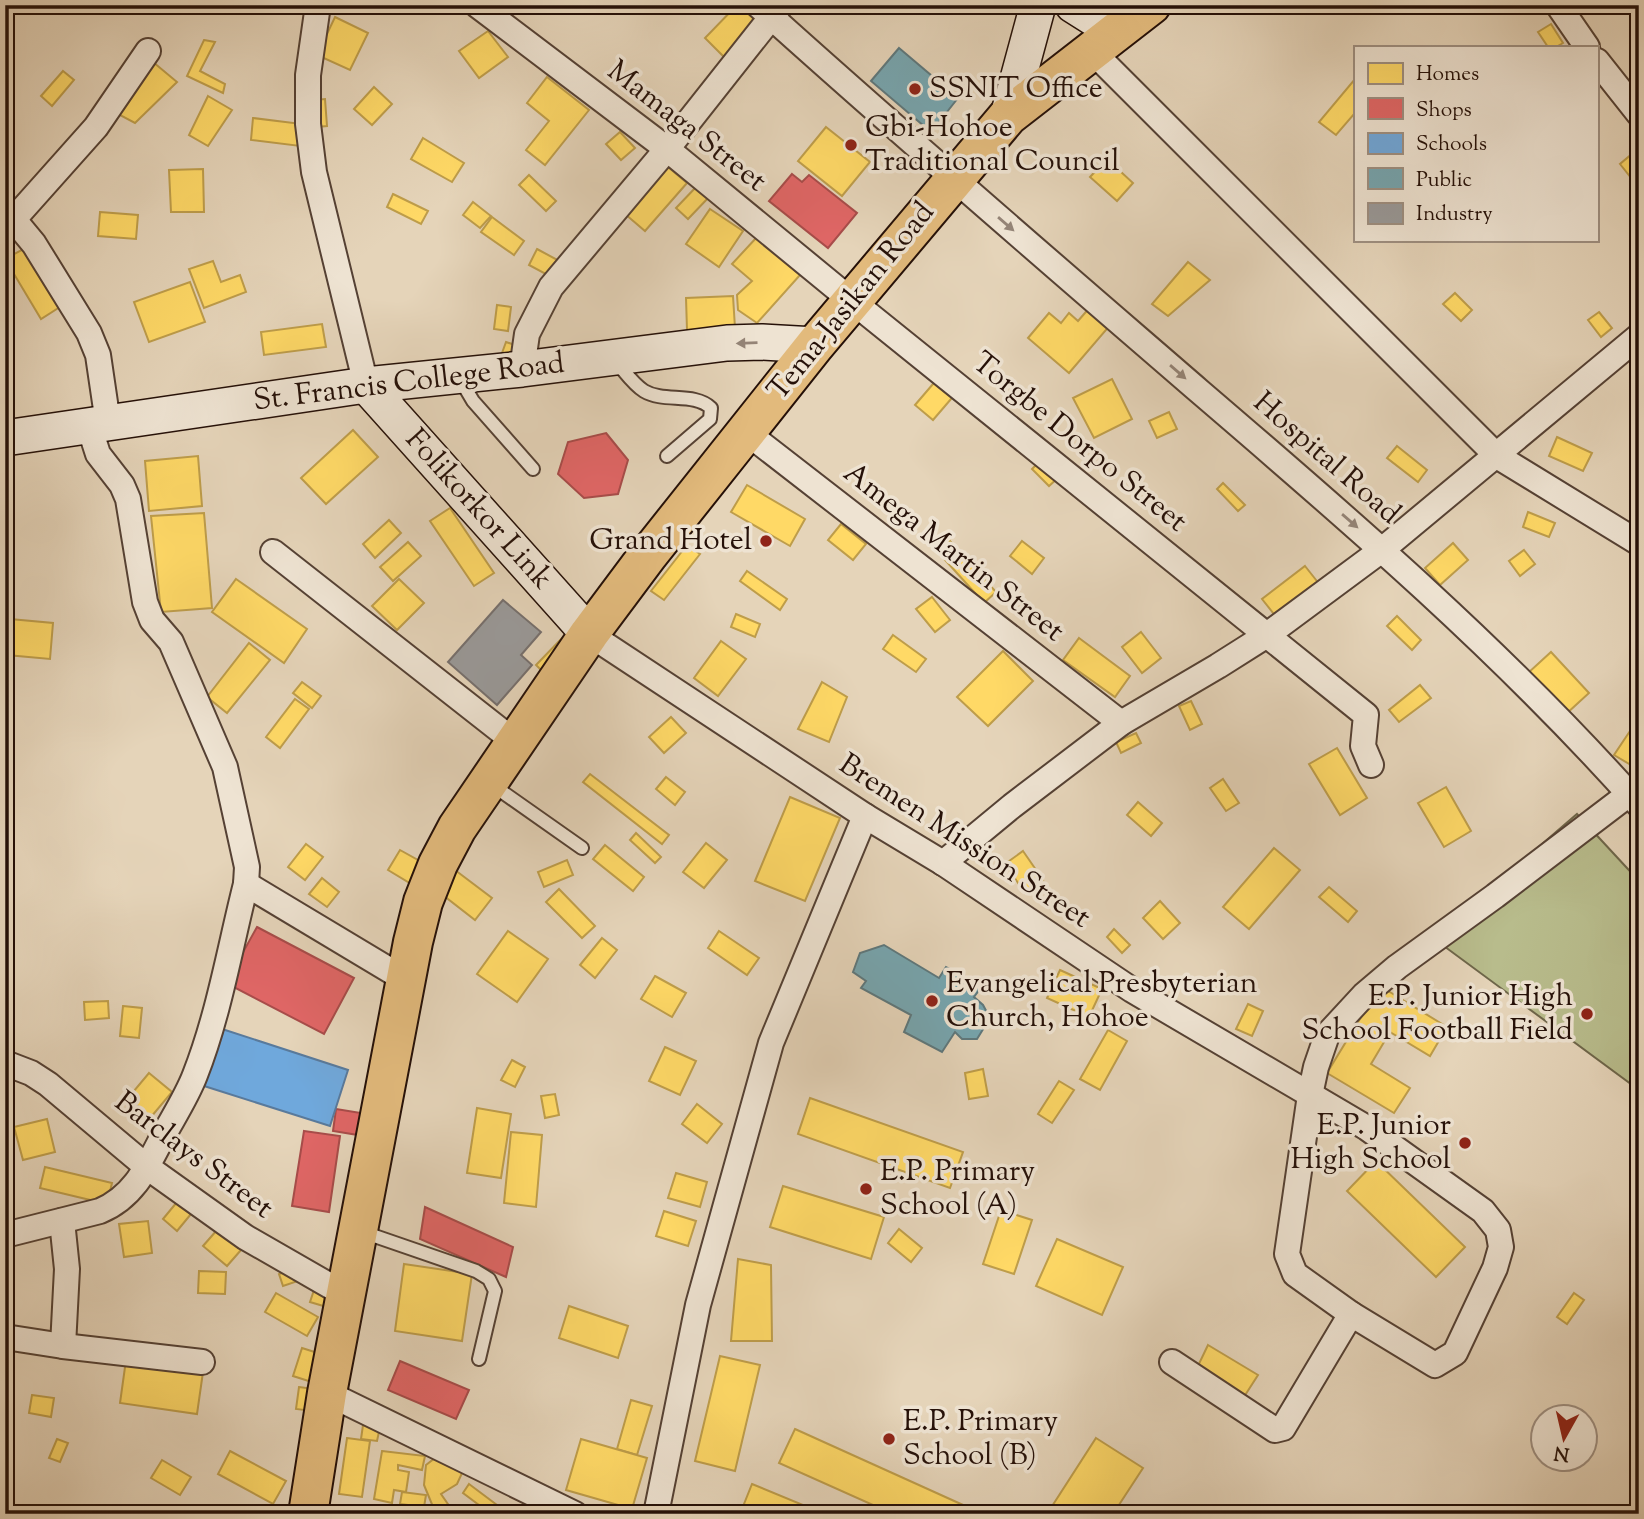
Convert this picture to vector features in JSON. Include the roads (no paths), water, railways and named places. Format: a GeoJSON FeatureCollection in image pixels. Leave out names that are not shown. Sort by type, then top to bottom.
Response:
{"type":"FeatureCollection","features":[{"type":"Feature","properties":{"kind":"highway","name":"Tema-Jasikan Road"},"geometry":{"type":"LineString","coordinates":[[308,1514],[327,1393],[406,980],[423,902],[438,864],[457,828],[589,634],[815,345],[1008,116],[1137,15]]}},
{"type":"Feature","properties":{"kind":"main road"},"geometry":{"type":"LineString","coordinates":[[1008,116],[1038,5]]}},
{"type":"Feature","properties":{"kind":"main road"},"geometry":{"type":"LineString","coordinates":[[1073,5],[1092,17],[1137,15]]}},
{"type":"Feature","properties":{"kind":"main road","name":"St. Francis College Road"},"geometry":{"type":"LineString","coordinates":[[5,438],[366,386],[727,344],[762,342],[815,345]]}},
{"type":"Feature","properties":{"kind":"main road","name":"Folikorkor Link"},"geometry":{"type":"LineString","coordinates":[[366,386],[589,634]]}},
{"type":"Feature","properties":{"kind":"street"},"geometry":{"type":"LineString","coordinates":[[318,5],[308,75],[308,124],[314,172],[366,386]]}},
{"type":"Feature","properties":{"kind":"street","name":"Mamaga Street"},"geometry":{"type":"LineString","coordinates":[[477,5],[667,149],[852,301]]}},
{"type":"Feature","properties":{"kind":"street"},"geometry":{"type":"LineString","coordinates":[[1558,5],[1586,46]]}},
{"type":"Feature","properties":{"kind":"street"},"geometry":{"type":"LineString","coordinates":[[522,369],[527,334],[551,287],[667,149],[770,9]]}},
{"type":"Feature","properties":{"kind":"street","name":"Hospital Road"},"geometry":{"type":"LineString","coordinates":[[770,9],[954,180],[1383,549],[1547,709],[1634,799]]}},
{"type":"Feature","properties":{"kind":"street"},"geometry":{"type":"LineString","coordinates":[[1091,50],[1497,456],[1639,543]]}},
{"type":"Feature","properties":{"kind":"street"},"geometry":{"type":"LineString","coordinates":[[5,1235],[113,1206],[125,1198],[147,1167],[195,1076],[210,1029],[246,884],[247,867],[225,767],[171,642],[152,620],[145,602],[128,499],[122,485],[99,454],[98,355],[89,333],[34,244],[10,214],[96,127],[148,51]]}},
{"type":"Feature","properties":{"kind":"street"},"geometry":{"type":"LineString","coordinates":[[1598,62],[1639,114]]}},
{"type":"Feature","properties":{"kind":"street","name":"Torgbe Dorpo Street"},"geometry":{"type":"LineString","coordinates":[[852,301],[1366,715],[1363,747],[1371,765]]}},
{"type":"Feature","properties":{"kind":"street"},"geometry":{"type":"LineString","coordinates":[[943,863],[1012,806],[1121,723],[1267,635],[1383,549],[1639,336]]}},
{"type":"Feature","properties":{"kind":"street","name":"Amega Martin Street"},"geometry":{"type":"LineString","coordinates":[[746,432],[1121,723]]}},
{"type":"Feature","properties":{"kind":"street"},"geometry":{"type":"LineString","coordinates":[[273,552],[515,742]]}},
{"type":"Feature","properties":{"kind":"street","name":"Bremen Mission Street"},"geometry":{"type":"LineString","coordinates":[[589,634],[865,816],[943,863],[1132,990],[1310,1095],[1367,1128],[1483,1211],[1498,1230],[1501,1247],[1495,1268],[1455,1353],[1443,1362],[1435,1364],[1352,1314],[1295,1274],[1287,1254],[1310,1095],[1327,1035],[1364,995],[1397,967],[1634,799]]}},
{"type":"Feature","properties":{"kind":"street"},"geometry":{"type":"LineString","coordinates":[[656,1514],[698,1305],[767,1056],[782,1013],[865,816]]}},
{"type":"Feature","properties":{"kind":"street"},"geometry":{"type":"LineString","coordinates":[[246,884],[406,980]]}},
{"type":"Feature","properties":{"kind":"street","name":"Barclays Street"},"geometry":{"type":"LineString","coordinates":[[5,1063],[31,1073],[48,1084],[147,1167],[246,1237],[346,1295]]}},
{"type":"Feature","properties":{"kind":"street"},"geometry":{"type":"LineString","coordinates":[[62,1221],[67,1269],[63,1346]]}},
{"type":"Feature","properties":{"kind":"street"},"geometry":{"type":"LineString","coordinates":[[1172,1362],[1275,1430],[1283,1428],[1352,1314]]}},
{"type":"Feature","properties":{"kind":"street"},"geometry":{"type":"LineString","coordinates":[[5,1336],[63,1346],[202,1362]]}},
{"type":"Feature","properties":{"kind":"street"},"geometry":{"type":"LineString","coordinates":[[327,1393],[575,1514]]}},
{"type":"Feature","properties":{"kind":"lane"},"geometry":{"type":"LineString","coordinates":[[613,358],[642,390],[656,396],[704,402],[711,408],[710,419],[667,456]]}},
{"type":"Feature","properties":{"kind":"lane"},"geometry":{"type":"LineString","coordinates":[[458,376],[473,401],[533,469]]}},
{"type":"Feature","properties":{"kind":"lane"},"geometry":{"type":"LineString","coordinates":[[488,782],[582,848]]}},
{"type":"Feature","properties":{"kind":"lane"},"geometry":{"type":"LineString","coordinates":[[358,1231],[476,1271],[489,1279],[495,1291],[479,1359]]}},
{"type":"Feature","properties":{"kind":"place","name":"SSNIT Office"},"geometry":{"type":"Point","coordinates":[915,89]}},
{"type":"Feature","properties":{"kind":"place","name":"Gbi-Hohoe Traditional Council"},"geometry":{"type":"Point","coordinates":[851,145]}},
{"type":"Feature","properties":{"kind":"place","name":"Grand Hotel"},"geometry":{"type":"Point","coordinates":[766,541]}},
{"type":"Feature","properties":{"kind":"place","name":"Evangelical Presbyterian Church, Hohoe"},"geometry":{"type":"Point","coordinates":[932,1001]}},
{"type":"Feature","properties":{"kind":"place","name":"E.P. Junior High School Football Field"},"geometry":{"type":"Point","coordinates":[1587,1014]}},
{"type":"Feature","properties":{"kind":"place","name":"E.P. Junior High School"},"geometry":{"type":"Point","coordinates":[1465,1143]}},
{"type":"Feature","properties":{"kind":"place","name":"E.P. Primary School (A)"},"geometry":{"type":"Point","coordinates":[866,1189]}},
{"type":"Feature","properties":{"kind":"place","name":"E.P. Primary School (B)"},"geometry":{"type":"Point","coordinates":[889,1439]}}]}
